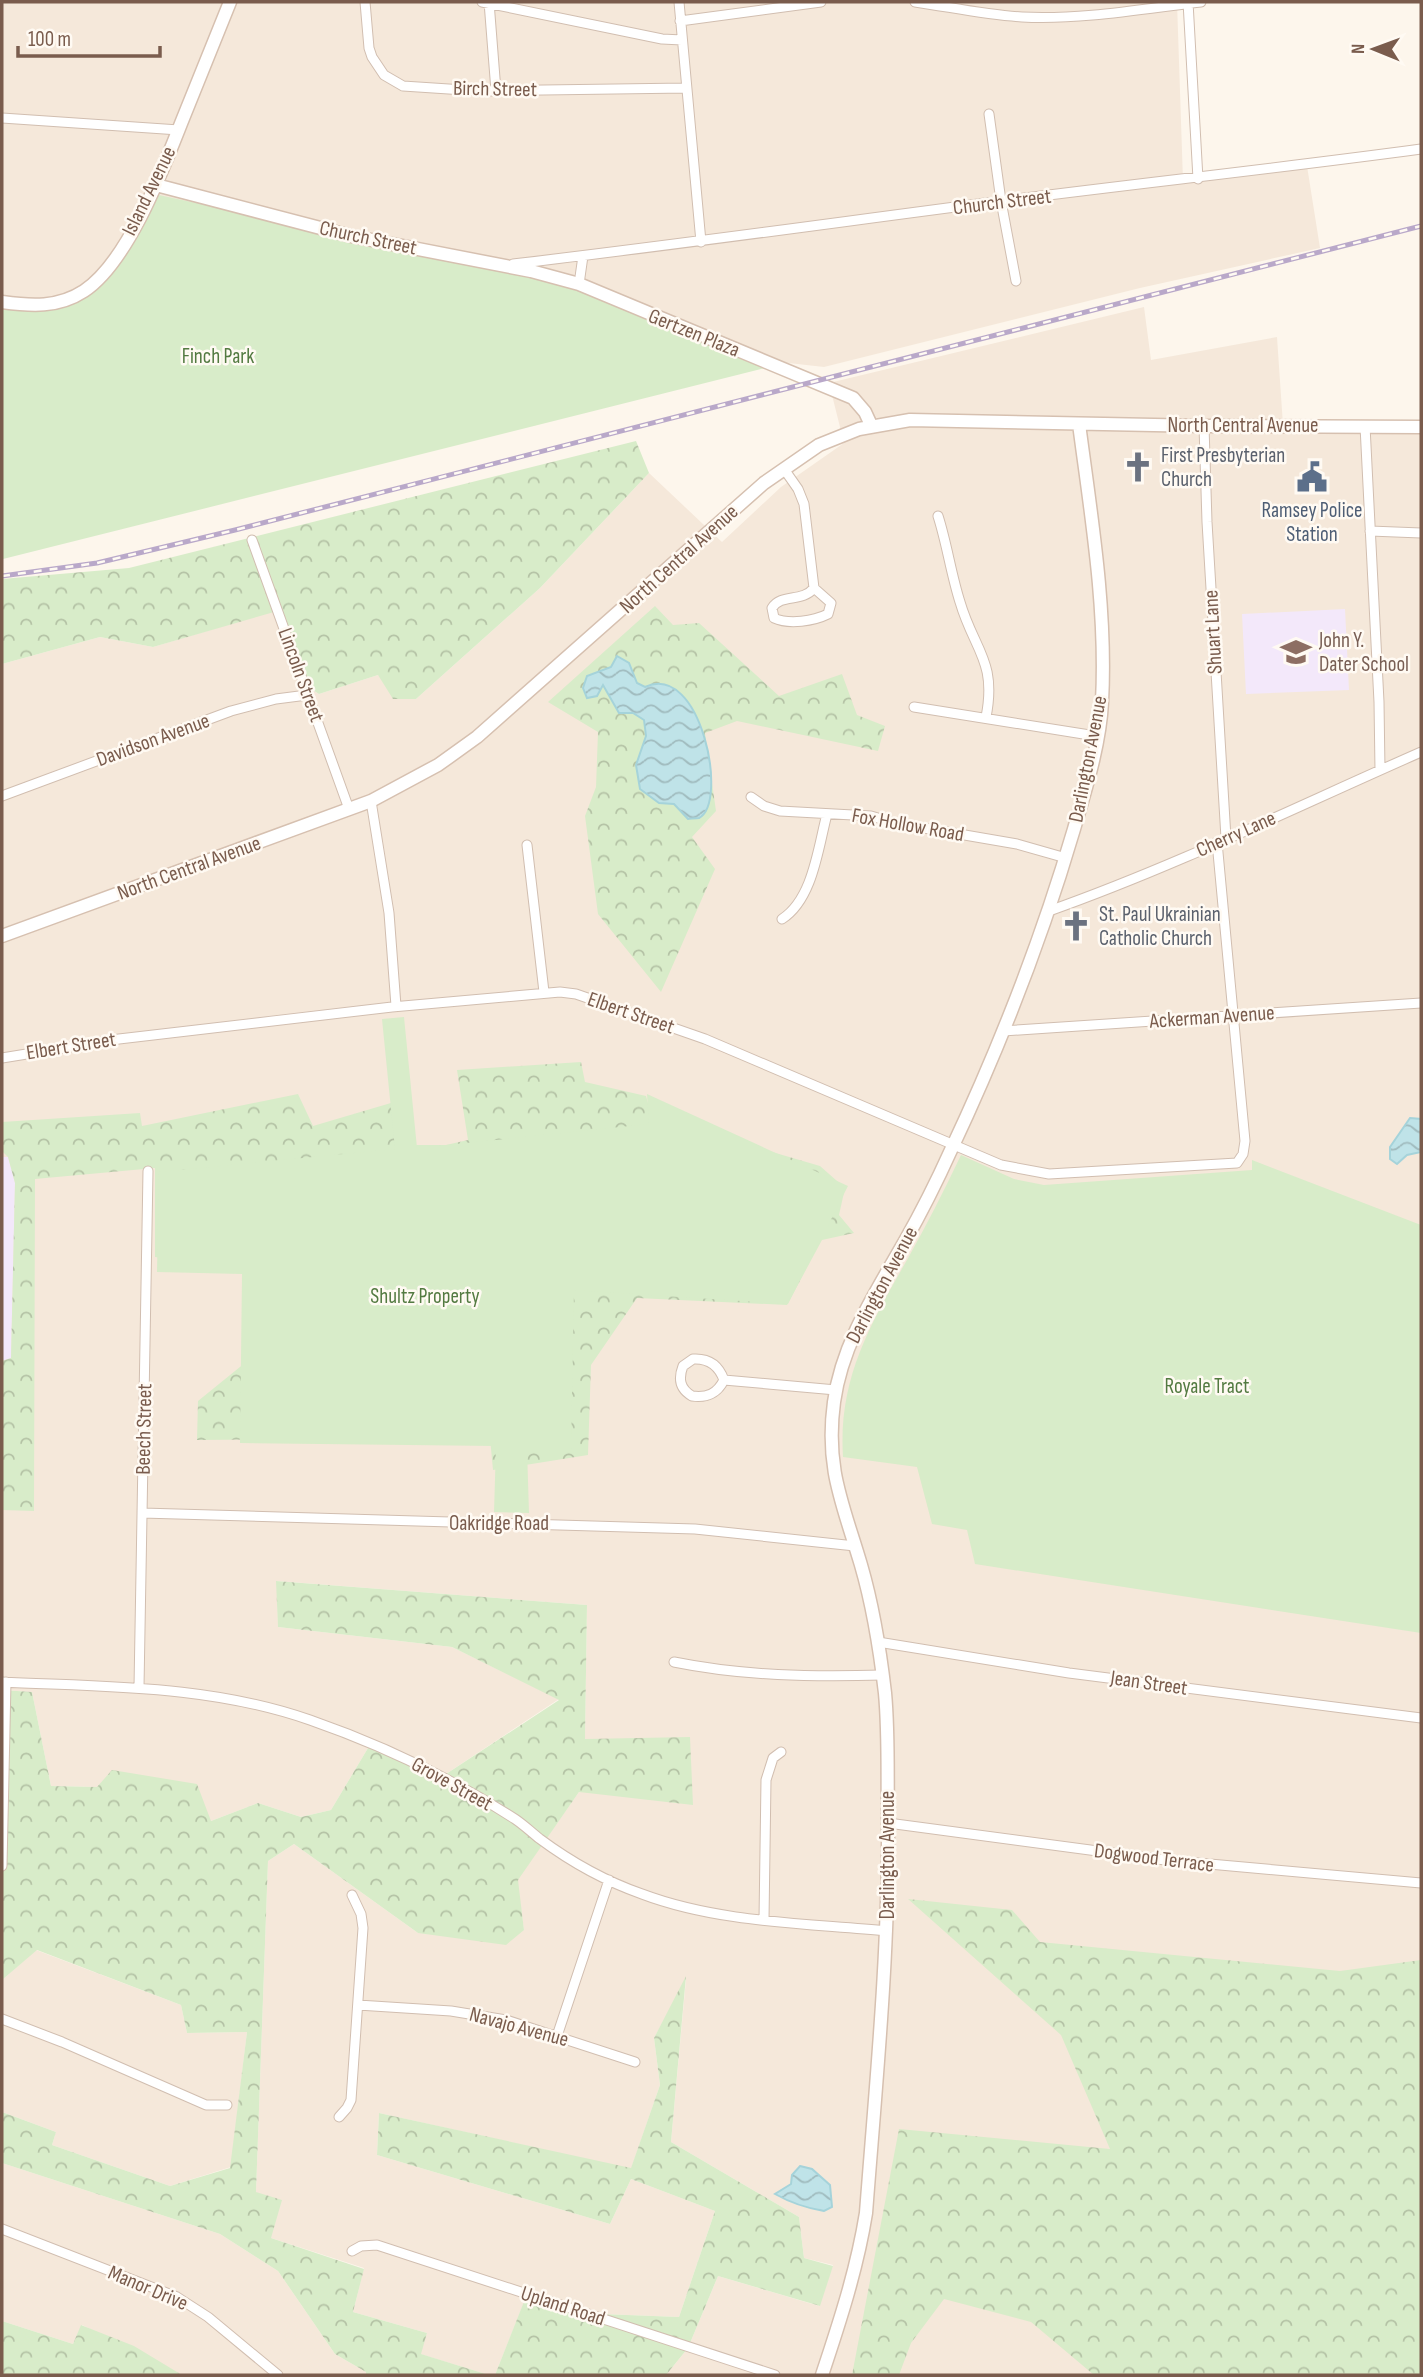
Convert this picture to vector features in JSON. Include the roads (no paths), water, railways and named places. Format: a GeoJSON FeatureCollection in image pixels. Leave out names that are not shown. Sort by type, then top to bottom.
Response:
{"type":"FeatureCollection","features":[{"type":"Feature","properties":{"kind":"main road","name":"Island Avenue"},"geometry":{"type":"LineString","coordinates":[[2,302],[27,306],[56,303],[77,295],[95,283],[113,262],[148,203],[230,2]]}},
{"type":"Feature","properties":{"kind":"main road","name":"Church Street"},"geometry":{"type":"LineString","coordinates":[[156,185],[351,236],[502,266]]}},
{"type":"Feature","properties":{"kind":"main road","name":"Gertzen Plaza"},"geometry":{"type":"LineString","coordinates":[[502,266],[579,284],[853,398],[865,412],[871,425]]}},
{"type":"Feature","properties":{"kind":"main road","name":"North Central Avenue"},"geometry":{"type":"LineString","coordinates":[[2,936],[371,801],[438,765],[477,737],[764,483],[819,445],[871,425],[909,420],[1421,427]]}},
{"type":"Feature","properties":{"kind":"main road","name":"Darlington Avenue"},"geometry":{"type":"LineString","coordinates":[[822,2375],[851,2287],[862,2239],[889,1886],[888,1737],[883,1675],[871,1604],[840,1504],[835,1479],[831,1429],[836,1390],[842,1366],[868,1306],[912,1228],[953,1146],[1003,1031],[1066,858],[1088,779],[1102,706],[1101,625],[1095,546],[1079,424]]}},
{"type":"Feature","properties":{"kind":"street","name":"Birch Street"},"geometry":{"type":"LineString","coordinates":[[365,2],[372,57],[377,67],[393,81],[406,86],[496,91],[686,88]]}},
{"type":"Feature","properties":{"kind":"street"},"geometry":{"type":"LineString","coordinates":[[496,91],[486,2],[662,39],[682,40]]}},
{"type":"Feature","properties":{"kind":"street"},"geometry":{"type":"LineString","coordinates":[[679,2],[701,243]]}},
{"type":"Feature","properties":{"kind":"street"},"geometry":{"type":"LineString","coordinates":[[681,21],[821,2]]}},
{"type":"Feature","properties":{"kind":"street"},"geometry":{"type":"LineString","coordinates":[[915,2],[992,14],[1052,18],[1200,2]]}},
{"type":"Feature","properties":{"kind":"street"},"geometry":{"type":"LineString","coordinates":[[1188,3],[1198,178]]}},
{"type":"Feature","properties":{"kind":"street"},"geometry":{"type":"LineString","coordinates":[[989,114],[1016,281]]}},
{"type":"Feature","properties":{"kind":"street"},"geometry":{"type":"LineString","coordinates":[[2,118],[178,130]]}},
{"type":"Feature","properties":{"kind":"street","name":"Church Street"},"geometry":{"type":"LineString","coordinates":[[502,266],[701,243],[1001,201],[1421,149]]}},
{"type":"Feature","properties":{"kind":"street"},"geometry":{"type":"LineString","coordinates":[[579,284],[583,256]]}},
{"type":"Feature","properties":{"kind":"street","name":"Shuart Lane"},"geometry":{"type":"LineString","coordinates":[[1204,426],[1222,840],[1245,1141],[1243,1154],[1237,1163]]}},
{"type":"Feature","properties":{"kind":"street"},"geometry":{"type":"LineString","coordinates":[[1365,426],[1380,770]]}},
{"type":"Feature","properties":{"kind":"street"},"geometry":{"type":"LineString","coordinates":[[784,468],[804,504],[814,588],[831,603],[828,614],[819,618],[785,621],[774,618],[771,614],[774,603],[806,596],[814,588]]}},
{"type":"Feature","properties":{"kind":"street"},"geometry":{"type":"LineString","coordinates":[[938,516],[960,603],[988,668],[990,686],[986,717]]}},
{"type":"Feature","properties":{"kind":"street"},"geometry":{"type":"LineString","coordinates":[[1370,531],[1421,533]]}},
{"type":"Feature","properties":{"kind":"street","name":"Lincoln Street"},"geometry":{"type":"LineString","coordinates":[[252,540],[349,809]]}},
{"type":"Feature","properties":{"kind":"street","name":"Davidson Avenue"},"geometry":{"type":"LineString","coordinates":[[2,796],[232,711],[276,699],[307,695]]}},
{"type":"Feature","properties":{"kind":"street"},"geometry":{"type":"LineString","coordinates":[[914,707],[1096,736]]}},
{"type":"Feature","properties":{"kind":"street","name":"Cherry Lane"},"geometry":{"type":"LineString","coordinates":[[1048,911],[1094,895],[1421,752]]}},
{"type":"Feature","properties":{"kind":"street","name":"Fox Hollow Road"},"geometry":{"type":"LineString","coordinates":[[751,797],[764,806],[780,811],[871,816],[895,823],[1017,844],[1066,858]]}},
{"type":"Feature","properties":{"kind":"street"},"geometry":{"type":"LineString","coordinates":[[371,801],[388,913],[396,1006]]}},
{"type":"Feature","properties":{"kind":"street"},"geometry":{"type":"LineString","coordinates":[[782,919],[793,912],[801,899],[827,814]]}},
{"type":"Feature","properties":{"kind":"street"},"geometry":{"type":"LineString","coordinates":[[527,845],[544,992]]}},
{"type":"Feature","properties":{"kind":"street","name":"Elbert Street"},"geometry":{"type":"LineString","coordinates":[[2,1058],[119,1039],[396,1006],[544,992],[576,994],[705,1039],[1001,1165],[1049,1174],[1237,1163]]}},
{"type":"Feature","properties":{"kind":"street","name":"Ackerman Avenue"},"geometry":{"type":"LineString","coordinates":[[1003,1031],[1421,1003]]}},
{"type":"Feature","properties":{"kind":"street","name":"Beech Street"},"geometry":{"type":"LineString","coordinates":[[139,1687],[149,1171]]}},
{"type":"Feature","properties":{"kind":"street"},"geometry":{"type":"LineString","coordinates":[[699,1359],[716,1366],[724,1380],[716,1392],[701,1397],[686,1393],[680,1381],[683,1366],[688,1361],[699,1359]]}},
{"type":"Feature","properties":{"kind":"street"},"geometry":{"type":"LineString","coordinates":[[724,1380],[836,1390]]}},
{"type":"Feature","properties":{"kind":"street","name":"Oakridge Road"},"geometry":{"type":"LineString","coordinates":[[142,1513],[695,1529],[855,1546]]}},
{"type":"Feature","properties":{"kind":"street","name":"Jean Street"},"geometry":{"type":"LineString","coordinates":[[878,1642],[1069,1673],[1421,1718]]}},
{"type":"Feature","properties":{"kind":"street"},"geometry":{"type":"LineString","coordinates":[[674,1662],[755,1674],[809,1677],[883,1675]]}},
{"type":"Feature","properties":{"kind":"street"},"geometry":{"type":"LineString","coordinates":[[2,1866],[4,1682]]}},
{"type":"Feature","properties":{"kind":"street","name":"Grove Street"},"geometry":{"type":"LineString","coordinates":[[4,1682],[139,1687],[208,1695],[264,1706],[307,1719],[387,1750],[466,1790],[517,1821],[564,1855],[608,1880],[640,1894],[696,1910],[887,1931]]}},
{"type":"Feature","properties":{"kind":"street"},"geometry":{"type":"LineString","coordinates":[[764,1919],[765,1780],[773,1758],[781,1752]]}},
{"type":"Feature","properties":{"kind":"street","name":"Dogwood Terrace"},"geometry":{"type":"LineString","coordinates":[[888,1823],[1165,1860],[1421,1883]]}},
{"type":"Feature","properties":{"kind":"street"},"geometry":{"type":"LineString","coordinates":[[557,2036],[608,1880]]}},
{"type":"Feature","properties":{"kind":"street"},"geometry":{"type":"LineString","coordinates":[[339,2117],[348,2108],[351,2100],[363,1924],[358,1904],[352,1895]]}},
{"type":"Feature","properties":{"kind":"street","name":"Navajo Avenue"},"geometry":{"type":"LineString","coordinates":[[358,2005],[478,2014],[524,2025],[635,2063]]}},
{"type":"Feature","properties":{"kind":"street"},"geometry":{"type":"LineString","coordinates":[[2,2019],[74,2047],[206,2105],[227,2105]]}},
{"type":"Feature","properties":{"kind":"street","name":"Manor Drive"},"geometry":{"type":"LineString","coordinates":[[2,2229],[177,2297],[208,2317],[278,2375]]}},
{"type":"Feature","properties":{"kind":"street","name":"Upland Road"},"geometry":{"type":"LineString","coordinates":[[352,2250],[360,2246],[377,2245],[775,2375]]}},
{"type":"Feature","properties":{"kind":"water"},"geometry":{"type":"Polygon","coordinates":[[[617,656],[629,663],[637,683],[645,687],[665,685],[681,694],[695,713],[710,763],[711,788],[708,807],[699,818],[688,819],[674,804],[659,803],[640,789],[636,765],[646,736],[644,720],[633,713],[619,713],[603,685],[597,696],[587,698],[583,688],[587,676],[611,667],[617,656]]]}},
{"type":"Feature","properties":{"kind":"water"},"geometry":{"type":"Polygon","coordinates":[[[1410,1118],[1421,1119],[1421,1152],[1407,1155],[1397,1164],[1390,1159],[1390,1147],[1410,1118]]]}},
{"type":"Feature","properties":{"kind":"water"},"geometry":{"type":"Polygon","coordinates":[[[800,2166],[812,2169],[830,2185],[832,2207],[824,2211],[793,2203],[775,2194],[791,2184],[792,2175],[800,2166]]]}},
{"type":"Feature","properties":{"kind":"railway"},"geometry":{"type":"LineString","coordinates":[[2,576],[97,563],[235,530],[1421,226]]}},
{"type":"Feature","properties":{"kind":"place","name":"First Presbyterian Church"},"geometry":{"type":"Point","coordinates":[1138,467]}},
{"type":"Feature","properties":{"kind":"place","name":"Ramsey Police Station"},"geometry":{"type":"Point","coordinates":[1312,477]}},
{"type":"Feature","properties":{"kind":"place","name":"John Y. Dater School"},"geometry":{"type":"Point","coordinates":[1296,652]}},
{"type":"Feature","properties":{"kind":"place","name":"St. Paul Ukrainian Catholic Church"},"geometry":{"type":"Point","coordinates":[1076,926]}},
{"type":"Feature","properties":{"kind":"park label","name":"Finch Park"},"geometry":{"type":"Point","coordinates":[218,356]}},
{"type":"Feature","properties":{"kind":"park label","name":"Shultz Property"},"geometry":{"type":"Point","coordinates":[425,1296]}},
{"type":"Feature","properties":{"kind":"park label","name":"Royale Tract"},"geometry":{"type":"Point","coordinates":[1207,1386]}}]}
